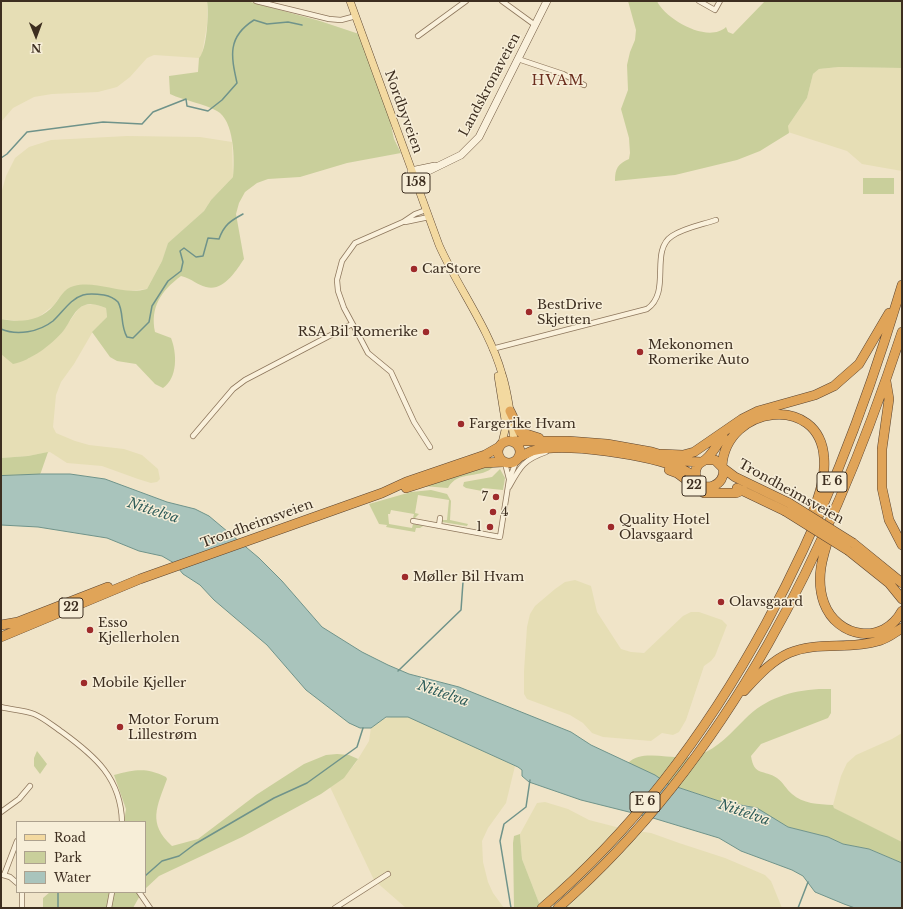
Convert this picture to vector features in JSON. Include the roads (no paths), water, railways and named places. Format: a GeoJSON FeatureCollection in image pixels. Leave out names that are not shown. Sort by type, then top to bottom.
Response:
{"type":"FeatureCollection","features":[{"type":"Feature","properties":{"kind":"highway"},"geometry":{"type":"LineString","coordinates":[[661,454],[683,455],[694,452],[758,411],[815,395],[842,381],[854,370],[864,357],[901,288]]}},
{"type":"Feature","properties":{"kind":"highway","name":"E 6"},"geometry":{"type":"LineString","coordinates":[[542,908],[562,892],[600,853],[658,786],[686,749],[742,666],[789,580],[820,511],[849,441],[875,371],[901,288]]}},
{"type":"Feature","properties":{"kind":"highway","name":"E 6"},"geometry":{"type":"LineString","coordinates":[[558,908],[588,882],[652,811],[695,756],[725,714],[773,635],[839,501],[886,379],[902,332]]}},
{"type":"Feature","properties":{"kind":"highway","name":"E 6"},"geometry":{"type":"LineString","coordinates":[[886,379],[889,399],[882,449],[882,483],[889,520],[902,545]]}},
{"type":"Feature","properties":{"kind":"highway","name":"22"},"geometry":{"type":"LineString","coordinates":[[510,411],[518,428],[523,434],[555,445]]}},
{"type":"Feature","properties":{"kind":"highway"},"geometry":{"type":"LineString","coordinates":[[722,467],[724,451],[731,437],[742,428],[759,418],[776,414],[795,417],[808,425],[817,434],[824,454],[823,475],[818,498],[789,580]]}},
{"type":"Feature","properties":{"kind":"highway"},"geometry":{"type":"LineString","coordinates":[[703,461],[723,436],[736,424]]}},
{"type":"Feature","properties":{"kind":"highway","name":"22"},"geometry":{"type":"LineString","coordinates":[[501,445],[506,440],[555,445],[650,460],[681,469],[697,478],[705,486],[716,485],[723,478],[722,467],[715,460],[682,461],[661,454],[607,444],[555,445],[532,451],[517,460],[504,463]]}},
{"type":"Feature","properties":{"kind":"highway"},"geometry":{"type":"LineString","coordinates":[[515,441],[519,449],[517,460]]}},
{"type":"Feature","properties":{"kind":"highway"},"geometry":{"type":"LineString","coordinates":[[501,445],[499,456],[504,463]]}},
{"type":"Feature","properties":{"kind":"highway","name":"Trondheimsveien"},"geometry":{"type":"LineString","coordinates":[[1,637],[140,579],[382,493],[406,482],[480,457],[501,445]]}},
{"type":"Feature","properties":{"kind":"highway","name":"22"},"geometry":{"type":"LineString","coordinates":[[650,460],[659,467],[677,473],[704,493],[736,493],[743,490]]}},
{"type":"Feature","properties":{"kind":"highway","name":"22"},"geometry":{"type":"LineString","coordinates":[[697,478],[696,471],[703,461]]}},
{"type":"Feature","properties":{"kind":"highway","name":"Trondheimsveien"},"geometry":{"type":"LineString","coordinates":[[382,493],[429,482],[484,464],[504,463]]}},
{"type":"Feature","properties":{"kind":"highway","name":"Trondheimsveien"},"geometry":{"type":"LineString","coordinates":[[722,467],[735,477],[851,547],[902,583]]}},
{"type":"Feature","properties":{"kind":"highway","name":"Trondheimsveien"},"geometry":{"type":"LineString","coordinates":[[716,485],[729,486],[743,490],[787,507]]}},
{"type":"Feature","properties":{"kind":"highway"},"geometry":{"type":"LineString","coordinates":[[839,501],[821,564],[820,588],[826,608],[834,619],[846,629],[865,634],[887,629],[896,622],[902,612]]}},
{"type":"Feature","properties":{"kind":"highway","name":"Trondheimsveien"},"geometry":{"type":"LineString","coordinates":[[851,547],[889,584],[902,599]]}},
{"type":"Feature","properties":{"kind":"highway","name":"Trondheimsveien"},"geometry":{"type":"LineString","coordinates":[[1,625],[22,620],[114,585],[140,579]]}},
{"type":"Feature","properties":{"kind":"highway"},"geometry":{"type":"LineString","coordinates":[[725,714],[755,679],[775,662],[789,653],[819,646],[874,642],[901,629]]}},
{"type":"Feature","properties":{"kind":"main road","name":"Nordbyveien"},"geometry":{"type":"LineString","coordinates":[[350,1],[427,214],[450,268],[492,349],[502,374],[515,441]]}},
{"type":"Feature","properties":{"kind":"main road","name":"Nordbyveien"},"geometry":{"type":"LineString","coordinates":[[496,360],[506,426],[501,445]]}},
{"type":"Feature","properties":{"kind":"street"},"geometry":{"type":"LineString","coordinates":[[256,1],[328,19],[341,20],[356,16]]}},
{"type":"Feature","properties":{"kind":"street"},"geometry":{"type":"LineString","coordinates":[[418,36],[466,1]]}},
{"type":"Feature","properties":{"kind":"street"},"geometry":{"type":"LineString","coordinates":[[502,1],[535,25]]}},
{"type":"Feature","properties":{"kind":"street","name":"Landskronaveien"},"geometry":{"type":"LineString","coordinates":[[413,174],[439,166],[461,155],[475,142],[547,1]]}},
{"type":"Feature","properties":{"kind":"street"},"geometry":{"type":"LineString","coordinates":[[699,1],[715,10],[720,1]]}},
{"type":"Feature","properties":{"kind":"street"},"geometry":{"type":"LineString","coordinates":[[518,59],[563,74],[584,85]]}},
{"type":"Feature","properties":{"kind":"street"},"geometry":{"type":"LineString","coordinates":[[403,222],[415,214],[427,214]]}},
{"type":"Feature","properties":{"kind":"street"},"geometry":{"type":"LineString","coordinates":[[427,214],[403,222],[355,243],[342,261],[337,280],[338,291],[352,324],[368,353],[391,372],[414,422],[430,447]]}},
{"type":"Feature","properties":{"kind":"street"},"geometry":{"type":"LineString","coordinates":[[492,349],[647,309],[654,305],[658,297],[660,286],[660,263],[666,242],[672,236],[687,229],[716,220]]}},
{"type":"Feature","properties":{"kind":"street"},"geometry":{"type":"LineString","coordinates":[[193,436],[233,389],[245,380],[352,324]]}},
{"type":"Feature","properties":{"kind":"street"},"geometry":{"type":"LineString","coordinates":[[508,488],[519,468],[524,463],[555,445]]}},
{"type":"Feature","properties":{"kind":"street"},"geometry":{"type":"LineString","coordinates":[[413,521],[500,537],[509,480],[517,460]]}},
{"type":"Feature","properties":{"kind":"street"},"geometry":{"type":"LineString","coordinates":[[504,463],[509,480]]}},
{"type":"Feature","properties":{"kind":"street"},"geometry":{"type":"LineString","coordinates":[[421,522],[422,515]]}},
{"type":"Feature","properties":{"kind":"street"},"geometry":{"type":"LineString","coordinates":[[439,526],[440,518]]}},
{"type":"Feature","properties":{"kind":"street"},"geometry":{"type":"LineString","coordinates":[[1,707],[26,712],[41,718],[83,748],[96,760],[107,772],[117,790],[122,821]]}},
{"type":"Feature","properties":{"kind":"street"},"geometry":{"type":"LineString","coordinates":[[1,710],[10,709]]}},
{"type":"Feature","properties":{"kind":"street"},"geometry":{"type":"LineString","coordinates":[[1,812],[19,799],[30,786]]}},
{"type":"Feature","properties":{"kind":"street"},"geometry":{"type":"LineString","coordinates":[[16,843],[2,875],[16,882]]}},
{"type":"Feature","properties":{"kind":"street"},"geometry":{"type":"LineString","coordinates":[[335,908],[388,874]]}},
{"type":"Feature","properties":{"kind":"street"},"geometry":{"type":"LineString","coordinates":[[22,893],[22,908]]}},
{"type":"Feature","properties":{"kind":"street"},"geometry":{"type":"LineString","coordinates":[[109,908],[112,893]]}},
{"type":"Feature","properties":{"kind":"street"},"geometry":{"type":"LineString","coordinates":[[140,893],[150,908]]}},
{"type":"Feature","properties":{"kind":"water","name":"Nittelva"},"geometry":{"type":"Polygon","coordinates":[[[70,474],[105,479],[167,502],[195,509],[209,516],[259,558],[282,581],[322,627],[362,652],[409,674],[459,687],[571,732],[591,745],[655,775],[668,784],[719,801],[757,808],[788,827],[828,837],[843,844],[869,849],[902,863],[902,908],[855,908],[844,904],[815,892],[803,876],[792,870],[741,851],[719,838],[653,818],[581,800],[529,782],[522,776],[522,770],[518,767],[408,717],[386,717],[371,728],[360,728],[349,723],[306,690],[267,645],[214,600],[200,585],[183,574],[174,563],[162,556],[139,551],[107,538],[38,527],[1,525],[1,476],[70,474]]]}},
{"type":"Feature","properties":{"kind":"waterway"},"geometry":{"type":"LineString","coordinates":[[1,158],[7,154],[27,132],[103,122],[142,124],[153,112],[186,99],[187,106],[208,111],[222,100],[237,83],[233,64],[233,48],[235,40],[245,26],[254,20],[267,24],[288,22],[302,25]]}},
{"type":"Feature","properties":{"kind":"waterway"},"geometry":{"type":"LineString","coordinates":[[1,329],[14,332],[28,332],[41,328],[53,321],[74,299],[86,294],[96,294],[108,296],[118,302],[127,337],[133,338],[149,322],[152,306],[168,281],[181,271],[183,262],[180,251],[184,248],[196,257],[203,256],[208,238],[219,239],[223,230],[228,224],[243,214]]}},
{"type":"Feature","properties":{"kind":"waterway"},"geometry":{"type":"LineString","coordinates":[[398,671],[461,610],[463,582]]}},
{"type":"Feature","properties":{"kind":"waterway"},"geometry":{"type":"LineString","coordinates":[[146,875],[162,861],[179,856],[195,844],[274,798],[307,783],[357,747],[363,728]]}},
{"type":"Feature","properties":{"kind":"waterway"},"geometry":{"type":"LineString","coordinates":[[511,908],[500,841],[504,824],[526,807],[530,780]]}},
{"type":"Feature","properties":{"kind":"waterway"},"geometry":{"type":"LineString","coordinates":[[798,908],[808,882]]}},
{"type":"Feature","properties":{"kind":"waterway"},"geometry":{"type":"LineString","coordinates":[[58,893],[58,908]]}},
{"type":"Feature","properties":{"kind":"place","name":"CarStore"},"geometry":{"type":"Point","coordinates":[414,269]}},
{"type":"Feature","properties":{"kind":"place","name":"BestDrive Skjetten"},"geometry":{"type":"Point","coordinates":[529,312]}},
{"type":"Feature","properties":{"kind":"place","name":"RSA Bil Romerike"},"geometry":{"type":"Point","coordinates":[426,332]}},
{"type":"Feature","properties":{"kind":"place","name":"Mekonomen Romerike Auto"},"geometry":{"type":"Point","coordinates":[640,352]}},
{"type":"Feature","properties":{"kind":"place","name":"Fargerike Hvam"},"geometry":{"type":"Point","coordinates":[461,424]}},
{"type":"Feature","properties":{"kind":"place","name":"7"},"geometry":{"type":"Point","coordinates":[496,497]}},
{"type":"Feature","properties":{"kind":"place","name":"4"},"geometry":{"type":"Point","coordinates":[493,512]}},
{"type":"Feature","properties":{"kind":"place","name":"1"},"geometry":{"type":"Point","coordinates":[490,527]}},
{"type":"Feature","properties":{"kind":"place","name":"Quality Hotel Olavsgaard"},"geometry":{"type":"Point","coordinates":[611,527]}},
{"type":"Feature","properties":{"kind":"place","name":"Møller Bil Hvam"},"geometry":{"type":"Point","coordinates":[405,577]}},
{"type":"Feature","properties":{"kind":"place","name":"Olavsgaard"},"geometry":{"type":"Point","coordinates":[721,602]}},
{"type":"Feature","properties":{"kind":"place","name":"Esso Kjellerholen"},"geometry":{"type":"Point","coordinates":[90,630]}},
{"type":"Feature","properties":{"kind":"place","name":"Mobile Kjeller"},"geometry":{"type":"Point","coordinates":[84,683]}},
{"type":"Feature","properties":{"kind":"place","name":"Motor Forum Lillestrøm"},"geometry":{"type":"Point","coordinates":[120,727]}},
{"type":"Feature","properties":{"kind":"district","name":"HVAM"},"geometry":{"type":"Point","coordinates":[558,81]}}]}
